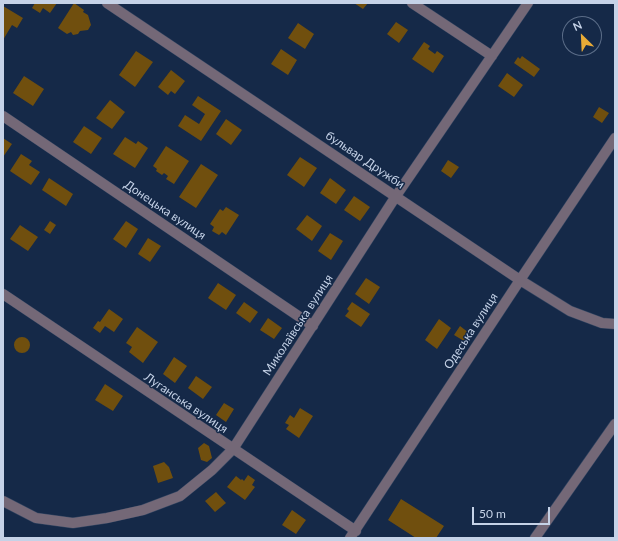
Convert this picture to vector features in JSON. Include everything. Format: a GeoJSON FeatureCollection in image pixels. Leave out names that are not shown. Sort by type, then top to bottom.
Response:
{"type":"FeatureCollection","features":[{"type":"Feature","properties":{"kind":"street","name":"бульвар Дружби"},"geometry":{"type":"LineString","coordinates":[[107,3],[520,280],[570,311],[602,323],[615,324]]}},
{"type":"Feature","properties":{"kind":"street"},"geometry":{"type":"LineString","coordinates":[[412,3],[492,56]]}},
{"type":"Feature","properties":{"kind":"street","name":"Миколаївська вулиця"},"geometry":{"type":"LineString","coordinates":[[3,501],[36,518],[73,522],[114,517],[143,510],[180,496],[212,470],[233,450],[396,196],[528,3]]}},
{"type":"Feature","properties":{"kind":"street","name":"Донецька вулиця"},"geometry":{"type":"LineString","coordinates":[[3,116],[313,326]]}},
{"type":"Feature","properties":{"kind":"street","name":"Одеська вулиця"},"geometry":{"type":"LineString","coordinates":[[353,535],[615,138]]}},
{"type":"Feature","properties":{"kind":"street","name":"Луганська вулиця"},"geometry":{"type":"LineString","coordinates":[[3,294],[233,450],[353,535]]}},
{"type":"Feature","properties":{"kind":"street"},"geometry":{"type":"LineString","coordinates":[[534,538],[615,424]]}},
{"type":"Feature","properties":{"kind":"building"},"geometry":{"type":"Polygon","coordinates":[[[35,3],[57,3],[50,13],[43,8],[40,13],[32,8],[35,3]]]}},
{"type":"Feature","properties":{"kind":"building"},"geometry":{"type":"Polygon","coordinates":[[[74,3],[88,15],[91,25],[88,30],[80,31],[78,34],[73,35],[71,32],[67,34],[58,28],[74,3]]]}},
{"type":"Feature","properties":{"kind":"building"},"geometry":{"type":"Polygon","coordinates":[[[354,3],[368,3],[363,9],[354,3]]]}},
{"type":"Feature","properties":{"kind":"building"},"geometry":{"type":"Polygon","coordinates":[[[3,6],[23,18],[17,28],[12,25],[3,40],[3,6]]]}},
{"type":"Feature","properties":{"kind":"building"},"geometry":{"type":"Polygon","coordinates":[[[396,22],[408,30],[399,43],[387,34],[396,22]]]}},
{"type":"Feature","properties":{"kind":"building"},"geometry":{"type":"Polygon","coordinates":[[[298,23],[314,34],[305,49],[288,38],[298,23]]]}},
{"type":"Feature","properties":{"kind":"building"},"geometry":{"type":"Polygon","coordinates":[[[424,42],[430,46],[428,49],[435,54],[437,51],[444,56],[433,73],[412,59],[424,42]]]}},
{"type":"Feature","properties":{"kind":"building"},"geometry":{"type":"Polygon","coordinates":[[[281,49],[297,60],[288,75],[271,64],[281,49]]]}},
{"type":"Feature","properties":{"kind":"building"},"geometry":{"type":"Polygon","coordinates":[[[136,51],[153,62],[135,87],[119,75],[136,51]]]}},
{"type":"Feature","properties":{"kind":"building"},"geometry":{"type":"Polygon","coordinates":[[[522,56],[540,69],[534,77],[514,63],[518,57],[520,59],[522,56]]]}},
{"type":"Feature","properties":{"kind":"building"},"geometry":{"type":"Polygon","coordinates":[[[171,70],[185,81],[175,94],[171,91],[168,95],[158,87],[171,70]]]}},
{"type":"Feature","properties":{"kind":"building"},"geometry":{"type":"Polygon","coordinates":[[[507,73],[523,85],[514,97],[498,86],[507,73]]]}},
{"type":"Feature","properties":{"kind":"building"},"geometry":{"type":"Polygon","coordinates":[[[24,76],[44,89],[33,106],[13,93],[24,76]]]}},
{"type":"Feature","properties":{"kind":"building"},"geometry":{"type":"Polygon","coordinates":[[[198,96],[221,111],[201,141],[178,126],[185,115],[199,124],[205,114],[192,105],[198,96]]]}},
{"type":"Feature","properties":{"kind":"building"},"geometry":{"type":"Polygon","coordinates":[[[110,100],[125,112],[112,129],[96,118],[110,100]]]}},
{"type":"Feature","properties":{"kind":"building"},"geometry":{"type":"Polygon","coordinates":[[[599,107],[609,113],[602,123],[593,117],[599,107]]]}},
{"type":"Feature","properties":{"kind":"building"},"geometry":{"type":"Polygon","coordinates":[[[226,119],[242,130],[231,145],[216,134],[226,119]]]}},
{"type":"Feature","properties":{"kind":"building"},"geometry":{"type":"Polygon","coordinates":[[[84,126],[102,138],[91,154],[73,142],[84,126]]]}},
{"type":"Feature","properties":{"kind":"building"},"geometry":{"type":"Polygon","coordinates":[[[125,137],[136,144],[138,141],[148,148],[135,168],[113,154],[125,137]]]}},
{"type":"Feature","properties":{"kind":"building"},"geometry":{"type":"Polygon","coordinates":[[[3,138],[12,144],[3,157],[3,138]]]}},
{"type":"Feature","properties":{"kind":"building"},"geometry":{"type":"Polygon","coordinates":[[[166,146],[189,161],[174,184],[166,179],[168,176],[164,173],[162,175],[156,171],[157,169],[153,166],[166,146]]]}},
{"type":"Feature","properties":{"kind":"building"},"geometry":{"type":"Polygon","coordinates":[[[21,154],[32,161],[29,165],[40,172],[31,185],[10,171],[21,154]]]}},
{"type":"Feature","properties":{"kind":"building"},"geometry":{"type":"Polygon","coordinates":[[[300,157],[317,168],[304,187],[287,175],[300,157]]]}},
{"type":"Feature","properties":{"kind":"building"},"geometry":{"type":"Polygon","coordinates":[[[448,160],[459,167],[451,178],[441,171],[448,160]]]}},
{"type":"Feature","properties":{"kind":"building"},"geometry":{"type":"Polygon","coordinates":[[[201,164],[218,175],[196,208],[179,197],[201,164]]]}},
{"type":"Feature","properties":{"kind":"building"},"geometry":{"type":"Polygon","coordinates":[[[49,178],[73,194],[66,206],[42,190],[49,178]]]}},
{"type":"Feature","properties":{"kind":"building"},"geometry":{"type":"Polygon","coordinates":[[[330,178],[346,190],[336,204],[320,193],[330,178]]]}},
{"type":"Feature","properties":{"kind":"building"},"geometry":{"type":"Polygon","coordinates":[[[354,196],[370,207],[360,221],[344,210],[354,196]]]}},
{"type":"Feature","properties":{"kind":"building"},"geometry":{"type":"Polygon","coordinates":[[[226,207],[239,215],[226,235],[222,232],[219,235],[212,231],[214,227],[210,224],[220,209],[223,211],[226,207]]]}},
{"type":"Feature","properties":{"kind":"building"},"geometry":{"type":"Polygon","coordinates":[[[307,215],[322,226],[312,241],[296,229],[307,215]]]}},
{"type":"Feature","properties":{"kind":"building"},"geometry":{"type":"Polygon","coordinates":[[[50,221],[56,225],[50,234],[44,230],[50,221]]]}},
{"type":"Feature","properties":{"kind":"building"},"geometry":{"type":"Polygon","coordinates":[[[126,221],[138,229],[126,248],[113,239],[126,221]]]}},
{"type":"Feature","properties":{"kind":"building"},"geometry":{"type":"Polygon","coordinates":[[[20,225],[38,237],[28,251],[10,239],[20,225]]]}},
{"type":"Feature","properties":{"kind":"building"},"geometry":{"type":"Polygon","coordinates":[[[330,233],[343,241],[331,260],[318,251],[330,233]]]}},
{"type":"Feature","properties":{"kind":"building"},"geometry":{"type":"Polygon","coordinates":[[[148,238],[161,246],[150,262],[138,254],[148,238]]]}},
{"type":"Feature","properties":{"kind":"building"},"geometry":{"type":"Polygon","coordinates":[[[366,278],[380,287],[369,304],[355,294],[366,278]]]}},
{"type":"Feature","properties":{"kind":"building"},"geometry":{"type":"Polygon","coordinates":[[[218,283],[236,295],[226,310],[208,298],[218,283]]]}},
{"type":"Feature","properties":{"kind":"building"},"geometry":{"type":"Polygon","coordinates":[[[244,302],[258,312],[250,323],[236,313],[244,302]]]}},
{"type":"Feature","properties":{"kind":"building"},"geometry":{"type":"Polygon","coordinates":[[[352,302],[370,314],[361,327],[345,316],[349,311],[347,309],[352,302]]]}},
{"type":"Feature","properties":{"kind":"building"},"geometry":{"type":"Polygon","coordinates":[[[109,309],[123,319],[114,332],[105,326],[100,333],[93,328],[98,321],[100,322],[109,309]]]}},
{"type":"Feature","properties":{"kind":"building"},"geometry":{"type":"Polygon","coordinates":[[[268,318],[282,328],[274,339],[260,330],[268,318]]]}},
{"type":"Feature","properties":{"kind":"building"},"geometry":{"type":"Polygon","coordinates":[[[439,319],[451,328],[437,349],[425,340],[439,319]]]}},
{"type":"Feature","properties":{"kind":"building"},"geometry":{"type":"Polygon","coordinates":[[[460,326],[469,333],[464,341],[454,335],[460,326]]]}},
{"type":"Feature","properties":{"kind":"building"},"geometry":{"type":"Polygon","coordinates":[[[137,327],[158,342],[143,363],[129,352],[132,347],[126,343],[137,327]]]}},
{"type":"Feature","properties":{"kind":"building"},"geometry":{"type":"Polygon","coordinates":[[[19,337],[25,337],[30,342],[28,351],[25,353],[19,353],[14,348],[14,342],[19,337]]]}},
{"type":"Feature","properties":{"kind":"building"},"geometry":{"type":"Polygon","coordinates":[[[174,357],[187,366],[175,383],[163,374],[174,357]]]}},
{"type":"Feature","properties":{"kind":"building"},"geometry":{"type":"Polygon","coordinates":[[[196,376],[212,387],[203,399],[188,388],[196,376]]]}},
{"type":"Feature","properties":{"kind":"building"},"geometry":{"type":"Polygon","coordinates":[[[105,384],[123,396],[113,411],[95,400],[105,384]]]}},
{"type":"Feature","properties":{"kind":"building"},"geometry":{"type":"Polygon","coordinates":[[[224,403],[234,409],[226,422],[216,415],[224,403]]]}},
{"type":"Feature","properties":{"kind":"building"},"geometry":{"type":"Polygon","coordinates":[[[300,408],[313,416],[299,438],[286,429],[289,425],[285,423],[290,415],[294,418],[300,408]]]}},
{"type":"Feature","properties":{"kind":"building"},"geometry":{"type":"Polygon","coordinates":[[[204,443],[209,446],[212,458],[207,462],[201,460],[198,448],[204,443]]]}},
{"type":"Feature","properties":{"kind":"building"},"geometry":{"type":"Polygon","coordinates":[[[164,462],[169,467],[173,478],[158,483],[153,466],[164,462]]]}},
{"type":"Feature","properties":{"kind":"building"},"geometry":{"type":"Polygon","coordinates":[[[248,475],[255,480],[252,485],[255,487],[245,500],[227,487],[236,476],[244,481],[248,475]]]}},
{"type":"Feature","properties":{"kind":"building"},"geometry":{"type":"Polygon","coordinates":[[[216,492],[226,503],[215,512],[205,501],[216,492]]]}},
{"type":"Feature","properties":{"kind":"building"},"geometry":{"type":"Polygon","coordinates":[[[401,499],[444,526],[436,538],[416,538],[388,520],[401,499]]]}},
{"type":"Feature","properties":{"kind":"building"},"geometry":{"type":"Polygon","coordinates":[[[292,510],[306,520],[296,534],[282,525],[292,510]]]}}]}
